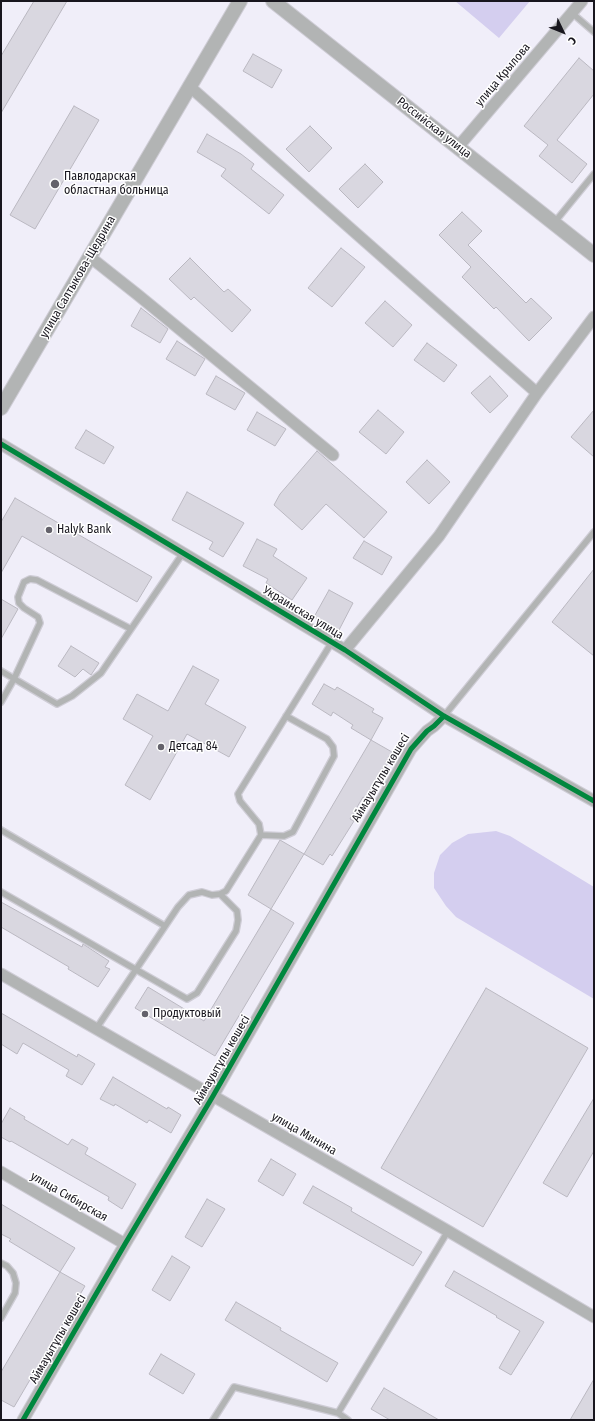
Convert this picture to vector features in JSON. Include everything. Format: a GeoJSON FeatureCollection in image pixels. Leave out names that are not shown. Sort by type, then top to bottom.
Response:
{"type":"FeatureCollection","features":[{"type":"Feature","properties":{"kind":"street","name":"улица Салтыкова-Щедрина"},"geometry":{"type":"LineString","coordinates":[[1,408],[240,1]]}},
{"type":"Feature","properties":{"kind":"street","name":"Российская улица"},"geometry":{"type":"LineString","coordinates":[[273,1],[594,255]]}},
{"type":"Feature","properties":{"kind":"street","name":"улица Крылова"},"geometry":{"type":"LineString","coordinates":[[458,147],[582,1]]}},
{"type":"Feature","properties":{"kind":"street"},"geometry":{"type":"LineString","coordinates":[[189,86],[538,393]]}},
{"type":"Feature","properties":{"kind":"street"},"geometry":{"type":"LineString","coordinates":[[90,257],[333,455]]}},
{"type":"Feature","properties":{"kind":"street"},"geometry":{"type":"LineString","coordinates":[[345,650],[438,536],[538,393],[594,317]]}},
{"type":"Feature","properties":{"kind":"street","name":"Украинская улица"},"geometry":{"type":"LineString","coordinates":[[1,444],[332,642],[444,716],[594,801]]}},
{"type":"Feature","properties":{"kind":"street","name":"Аймауытұлы көшесі"},"geometry":{"type":"LineString","coordinates":[[23,1420],[213,1096],[411,749],[427,730],[434,726],[444,716]]}},
{"type":"Feature","properties":{"kind":"street","name":"улица Минина"},"geometry":{"type":"LineString","coordinates":[[1,974],[448,1231],[594,1317]]}},
{"type":"Feature","properties":{"kind":"street","name":"улица Сибирская"},"geometry":{"type":"LineString","coordinates":[[1,1172],[125,1244]]}},
{"type":"Feature","properties":{"kind":"lane"},"geometry":{"type":"LineString","coordinates":[[572,13],[594,32]]}},
{"type":"Feature","properties":{"kind":"lane"},"geometry":{"type":"LineString","coordinates":[[554,223],[594,174]]}},
{"type":"Feature","properties":{"kind":"lane"},"geometry":{"type":"LineString","coordinates":[[444,716],[594,532]]}},
{"type":"Feature","properties":{"kind":"lane"},"geometry":{"type":"LineString","coordinates":[[1,671],[57,704],[72,696],[102,673],[183,552]]}},
{"type":"Feature","properties":{"kind":"lane"},"geometry":{"type":"LineString","coordinates":[[1,702],[14,679],[40,623],[38,617],[19,603],[18,597],[24,582],[30,579],[37,580],[131,629]]}},
{"type":"Feature","properties":{"kind":"lane"},"geometry":{"type":"LineString","coordinates":[[96,1029],[178,906],[189,895],[202,892],[212,895],[220,894],[226,890],[260,836],[259,824],[240,801],[238,794],[332,642]]}},
{"type":"Feature","properties":{"kind":"lane"},"geometry":{"type":"LineString","coordinates":[[260,836],[284,836],[293,832],[334,756],[327,739],[286,716]]}},
{"type":"Feature","properties":{"kind":"lane"},"geometry":{"type":"LineString","coordinates":[[1,830],[165,926]]}},
{"type":"Feature","properties":{"kind":"lane"},"geometry":{"type":"LineString","coordinates":[[1,892],[187,999],[197,993],[236,931],[238,920],[237,911],[220,894]]}},
{"type":"Feature","properties":{"kind":"lane"},"geometry":{"type":"LineString","coordinates":[[338,1413],[448,1231]]}},
{"type":"Feature","properties":{"kind":"lane"},"geometry":{"type":"LineString","coordinates":[[1,1263],[7,1266],[13,1273],[16,1283],[15,1293],[1,1318]]}},
{"type":"Feature","properties":{"kind":"lane"},"geometry":{"type":"LineString","coordinates":[[213,1420],[234,1387],[338,1413],[348,1420]]}},
{"type":"Feature","properties":{"kind":"shaded area"},"geometry":{"type":"Polygon","coordinates":[[[455,1],[530,1],[499,38],[455,1]]]}},
{"type":"Feature","properties":{"kind":"shaded area"},"geometry":{"type":"Polygon","coordinates":[[[496,831],[510,836],[594,887],[594,999],[456,917],[446,906],[434,888],[434,873],[440,855],[452,843],[468,834],[496,831]]]}},
{"type":"Feature","properties":{"kind":"building"},"geometry":{"type":"Polygon","coordinates":[[[34,1],[67,1],[1,113],[1,56],[34,1]]]}},
{"type":"Feature","properties":{"kind":"building"},"geometry":{"type":"Polygon","coordinates":[[[253,54],[282,70],[272,88],[243,71],[253,54]]]}},
{"type":"Feature","properties":{"kind":"building"},"geometry":{"type":"Polygon","coordinates":[[[579,58],[594,71],[594,94],[557,140],[587,164],[572,183],[539,156],[548,145],[524,126],[579,58]]]}},
{"type":"Feature","properties":{"kind":"building"},"geometry":{"type":"Polygon","coordinates":[[[74,106],[99,120],[35,229],[10,215],[74,106]]]}},
{"type":"Feature","properties":{"kind":"building"},"geometry":{"type":"Polygon","coordinates":[[[310,126],[332,148],[309,172],[286,149],[310,126]]]}},
{"type":"Feature","properties":{"kind":"building"},"geometry":{"type":"Polygon","coordinates":[[[207,134],[241,154],[254,164],[251,169],[284,195],[269,214],[221,176],[226,169],[197,152],[207,134]]]}},
{"type":"Feature","properties":{"kind":"building"},"geometry":{"type":"Polygon","coordinates":[[[365,164],[383,182],[358,208],[339,189],[365,164]]]}},
{"type":"Feature","properties":{"kind":"building"},"geometry":{"type":"Polygon","coordinates":[[[462,212],[482,231],[468,245],[526,303],[531,298],[552,318],[529,341],[496,307],[494,309],[462,277],[471,267],[439,235],[462,212]]]}},
{"type":"Feature","properties":{"kind":"building"},"geometry":{"type":"Polygon","coordinates":[[[341,248],[365,267],[332,307],[308,288],[341,248]]]}},
{"type":"Feature","properties":{"kind":"building"},"geometry":{"type":"Polygon","coordinates":[[[190,258],[224,292],[228,289],[251,310],[232,332],[194,297],[191,300],[169,279],[190,258]]]}},
{"type":"Feature","properties":{"kind":"building"},"geometry":{"type":"Polygon","coordinates":[[[385,301],[412,325],[393,347],[365,323],[385,301]]]}},
{"type":"Feature","properties":{"kind":"building"},"geometry":{"type":"Polygon","coordinates":[[[141,308],[168,329],[160,343],[131,326],[141,308]]]}},
{"type":"Feature","properties":{"kind":"building"},"geometry":{"type":"Polygon","coordinates":[[[177,341],[205,359],[195,376],[166,359],[177,341]]]}},
{"type":"Feature","properties":{"kind":"building"},"geometry":{"type":"Polygon","coordinates":[[[427,343],[457,365],[444,382],[414,360],[427,343]]]}},
{"type":"Feature","properties":{"kind":"building"},"geometry":{"type":"Polygon","coordinates":[[[216,376],[245,393],[235,410],[206,394],[216,376]]]}},
{"type":"Feature","properties":{"kind":"building"},"geometry":{"type":"Polygon","coordinates":[[[490,376],[508,396],[490,413],[471,393],[490,376]]]}},
{"type":"Feature","properties":{"kind":"building"},"geometry":{"type":"Polygon","coordinates":[[[378,410],[404,432],[386,454],[359,432],[378,410]]]}},
{"type":"Feature","properties":{"kind":"building"},"geometry":{"type":"Polygon","coordinates":[[[594,410],[594,457],[571,437],[594,410]]]}},
{"type":"Feature","properties":{"kind":"building"},"geometry":{"type":"Polygon","coordinates":[[[257,412],[286,429],[275,446],[247,430],[257,412]]]}},
{"type":"Feature","properties":{"kind":"building"},"geometry":{"type":"Polygon","coordinates":[[[86,430],[114,447],[104,464],[75,448],[86,430]]]}},
{"type":"Feature","properties":{"kind":"building"},"geometry":{"type":"Polygon","coordinates":[[[317,451],[387,512],[364,538],[326,504],[302,530],[274,505],[280,494],[317,451]]]}},
{"type":"Feature","properties":{"kind":"building"},"geometry":{"type":"Polygon","coordinates":[[[427,460],[450,482],[429,504],[406,482],[427,460]]]}},
{"type":"Feature","properties":{"kind":"building"},"geometry":{"type":"Polygon","coordinates":[[[187,492],[244,523],[223,557],[209,549],[213,542],[172,520],[187,492]]]}},
{"type":"Feature","properties":{"kind":"building"},"geometry":{"type":"Polygon","coordinates":[[[15,498],[152,577],[137,602],[22,536],[1,573],[1,522],[15,498]]]}},
{"type":"Feature","properties":{"kind":"building"},"geometry":{"type":"Polygon","coordinates":[[[257,539],[277,549],[273,556],[307,578],[292,600],[266,583],[268,579],[243,566],[257,539]]]}},
{"type":"Feature","properties":{"kind":"building"},"geometry":{"type":"Polygon","coordinates":[[[364,541],[392,557],[382,575],[353,558],[364,541]]]}},
{"type":"Feature","properties":{"kind":"building"},"geometry":{"type":"Polygon","coordinates":[[[594,569],[594,656],[552,622],[594,569]]]}},
{"type":"Feature","properties":{"kind":"building"},"geometry":{"type":"Polygon","coordinates":[[[329,590],[353,603],[339,630],[314,617],[329,590]]]}},
{"type":"Feature","properties":{"kind":"building"},"geometry":{"type":"Polygon","coordinates":[[[1,599],[18,609],[1,639],[1,599]]]}},
{"type":"Feature","properties":{"kind":"building"},"geometry":{"type":"Polygon","coordinates":[[[71,646],[99,663],[91,675],[83,669],[75,677],[58,666],[71,646]]]}},
{"type":"Feature","properties":{"kind":"building"},"geometry":{"type":"Polygon","coordinates":[[[193,666],[219,680],[205,704],[246,727],[229,757],[187,734],[150,800],[125,785],[153,736],[123,719],[137,694],[168,711],[193,666]]]}},
{"type":"Feature","properties":{"kind":"building"},"geometry":{"type":"Polygon","coordinates":[[[324,684],[335,690],[337,687],[374,709],[372,712],[383,718],[371,740],[351,728],[353,725],[333,712],[331,716],[312,704],[324,684]]]}},
{"type":"Feature","properties":{"kind":"building"},"geometry":{"type":"Polygon","coordinates":[[[371,740],[392,752],[386,762],[388,763],[367,799],[363,797],[350,819],[354,821],[332,856],[330,854],[323,865],[304,854],[371,740]]]}},
{"type":"Feature","properties":{"kind":"building"},"geometry":{"type":"Polygon","coordinates":[[[280,840],[304,854],[271,909],[248,895],[280,840]]]}},
{"type":"Feature","properties":{"kind":"building"},"geometry":{"type":"Polygon","coordinates":[[[1,902],[82,947],[83,944],[109,961],[105,967],[110,969],[98,987],[68,969],[69,967],[1,927],[1,902]]]}},
{"type":"Feature","properties":{"kind":"building"},"geometry":{"type":"Polygon","coordinates":[[[271,909],[294,923],[215,1056],[135,1008],[148,987],[204,1021],[271,909]]]}},
{"type":"Feature","properties":{"kind":"building"},"geometry":{"type":"Polygon","coordinates":[[[486,988],[588,1048],[483,1227],[381,1168],[486,988]]]}},
{"type":"Feature","properties":{"kind":"building"},"geometry":{"type":"Polygon","coordinates":[[[1,1013],[77,1057],[78,1054],[95,1064],[82,1085],[66,1076],[69,1070],[23,1043],[17,1054],[1,1044],[1,1013]]]}},
{"type":"Feature","properties":{"kind":"building"},"geometry":{"type":"Polygon","coordinates":[[[113,1077],[167,1109],[168,1107],[181,1115],[171,1133],[149,1120],[147,1123],[115,1104],[114,1106],[100,1099],[113,1077]]]}},
{"type":"Feature","properties":{"kind":"building"},"geometry":{"type":"Polygon","coordinates":[[[594,1098],[594,1151],[567,1197],[543,1183],[594,1098]]]}},
{"type":"Feature","properties":{"kind":"building"},"geometry":{"type":"Polygon","coordinates":[[[10,1108],[25,1117],[24,1119],[68,1145],[72,1139],[88,1148],[85,1154],[136,1184],[122,1209],[108,1200],[109,1197],[11,1141],[10,1142],[1,1137],[1,1124],[10,1108]]]}},
{"type":"Feature","properties":{"kind":"building"},"geometry":{"type":"Polygon","coordinates":[[[271,1159],[296,1174],[283,1196],[258,1181],[271,1159]]]}},
{"type":"Feature","properties":{"kind":"building"},"geometry":{"type":"Polygon","coordinates":[[[313,1186],[352,1208],[351,1211],[422,1252],[413,1266],[303,1203],[313,1186]]]}},
{"type":"Feature","properties":{"kind":"building"},"geometry":{"type":"Polygon","coordinates":[[[207,1199],[225,1209],[202,1247],[185,1237],[207,1199]]]}},
{"type":"Feature","properties":{"kind":"building"},"geometry":{"type":"Polygon","coordinates":[[[1,1204],[75,1248],[60,1272],[9,1241],[11,1239],[1,1234],[1,1204]]]}},
{"type":"Feature","properties":{"kind":"building"},"geometry":{"type":"Polygon","coordinates":[[[172,1256],[190,1267],[170,1301],[152,1290],[172,1256]]]}},
{"type":"Feature","properties":{"kind":"building"},"geometry":{"type":"Polygon","coordinates":[[[454,1271],[544,1322],[511,1375],[499,1368],[520,1331],[445,1286],[454,1271]]]}},
{"type":"Feature","properties":{"kind":"building"},"geometry":{"type":"Polygon","coordinates":[[[60,1272],[85,1286],[14,1407],[1,1400],[1,1372],[60,1272]]]}},
{"type":"Feature","properties":{"kind":"building"},"geometry":{"type":"Polygon","coordinates":[[[236,1302],[281,1328],[280,1330],[338,1363],[327,1382],[225,1320],[236,1302]]]}},
{"type":"Feature","properties":{"kind":"building"},"geometry":{"type":"Polygon","coordinates":[[[161,1354],[195,1374],[183,1394],[149,1374],[161,1354]]]}},
{"type":"Feature","properties":{"kind":"building"},"geometry":{"type":"Polygon","coordinates":[[[594,1379],[594,1420],[570,1420],[594,1379]]]}},
{"type":"Feature","properties":{"kind":"building"},"geometry":{"type":"Polygon","coordinates":[[[384,1388],[439,1420],[390,1420],[371,1409],[384,1388]]]}},
{"type":"Feature","properties":{"kind":"cycle path"},"geometry":{"type":"LineString","coordinates":[[1,444],[345,650],[444,716],[594,801]]}},
{"type":"Feature","properties":{"kind":"cycle path"},"geometry":{"type":"LineString","coordinates":[[23,1420],[213,1096],[411,749],[427,731],[444,716]]}},
{"type":"Feature","properties":{"kind":"place","name":"Павлодарская областная больница"},"geometry":{"type":"Point","coordinates":[55,184]}},
{"type":"Feature","properties":{"kind":"place","name":"Halyk Bank"},"geometry":{"type":"Point","coordinates":[49,530]}},
{"type":"Feature","properties":{"kind":"place","name":"Детсад 84"},"geometry":{"type":"Point","coordinates":[161,747]}},
{"type":"Feature","properties":{"kind":"place","name":"Продуктовый"},"geometry":{"type":"Point","coordinates":[145,1014]}}]}
